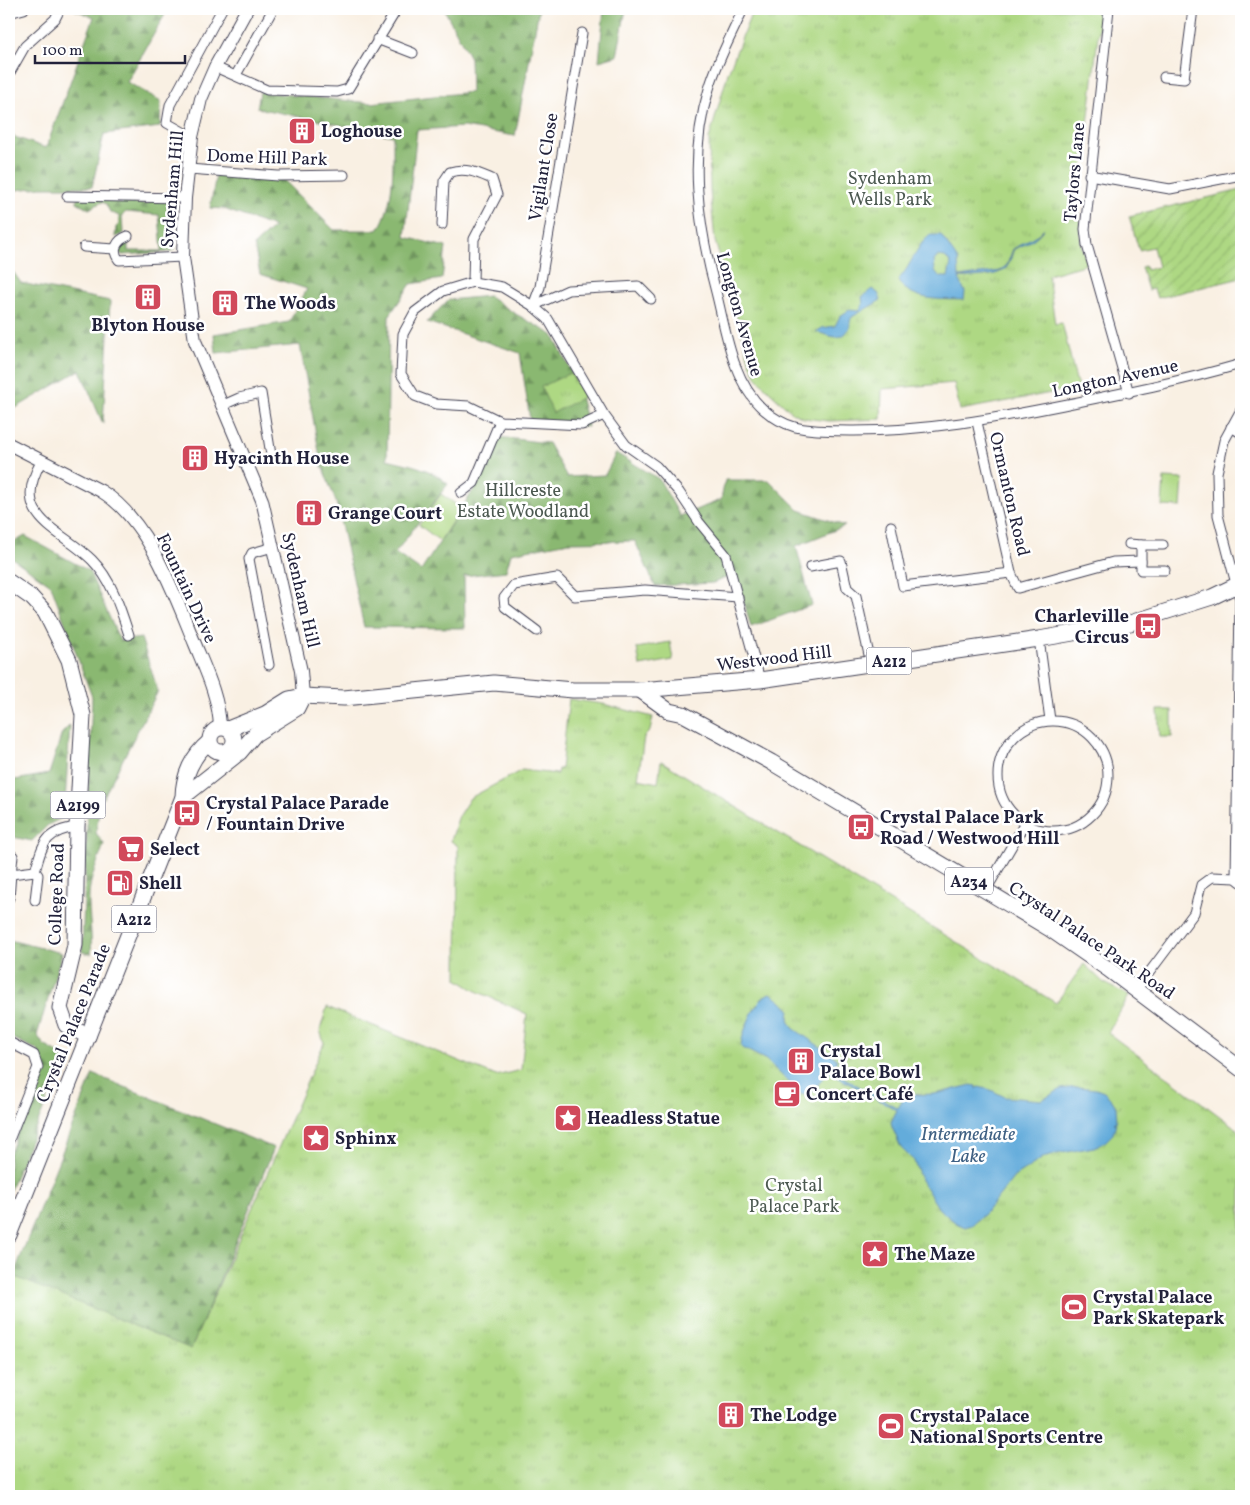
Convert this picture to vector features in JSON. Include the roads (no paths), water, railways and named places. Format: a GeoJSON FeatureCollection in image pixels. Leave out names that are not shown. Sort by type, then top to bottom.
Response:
{"type":"FeatureCollection","features":[{"type":"Feature","properties":{"kind":"main road","name":"College Road"},"geometry":{"type":"LineString","coordinates":[[9,582],[32,598],[45,612],[74,677],[84,724],[77,828],[74,947],[60,1010],[66,1025],[88,1036]]}},
{"type":"Feature","properties":{"kind":"main road","name":"Westwood Hill"},"geometry":{"type":"LineString","coordinates":[[227,742],[289,699],[303,696],[344,698],[494,683],[573,690],[640,690],[672,689],[760,680],[1039,639],[1130,623],[1212,597],[1239,584]]}},
{"type":"Feature","properties":{"kind":"main road"},"geometry":{"type":"LineString","coordinates":[[672,689],[676,712]]}},
{"type":"Feature","properties":{"kind":"main road","name":"A234"},"geometry":{"type":"LineString","coordinates":[[620,690],[655,707],[676,712]]}},
{"type":"Feature","properties":{"kind":"main road","name":"Crystal Palace Park Road"},"geometry":{"type":"LineString","coordinates":[[640,690],[676,712],[771,762],[1050,929],[1136,990],[1241,1069]]}},
{"type":"Feature","properties":{"kind":"main road","name":"A212"},"geometry":{"type":"LineString","coordinates":[[188,793],[227,742],[255,734],[297,708],[303,696]]}},
{"type":"Feature","properties":{"kind":"main road","name":"Crystal Palace Parade"},"geometry":{"type":"LineString","coordinates":[[9,1235],[188,793],[184,779],[196,757],[210,742],[212,732],[227,742]]}},
{"type":"Feature","properties":{"kind":"street"},"geometry":{"type":"LineString","coordinates":[[9,13],[24,9]]}},
{"type":"Feature","properties":{"kind":"street"},"geometry":{"type":"LineString","coordinates":[[9,74],[15,60],[25,46],[55,18],[60,9]]}},
{"type":"Feature","properties":{"kind":"street"},"geometry":{"type":"LineString","coordinates":[[192,137],[167,123],[170,105],[222,9]]}},
{"type":"Feature","properties":{"kind":"street","name":"Sydenham Hill"},"geometry":{"type":"LineString","coordinates":[[247,9],[215,67],[201,99],[192,137],[185,198],[183,258],[191,327],[221,406],[262,500],[301,670],[303,696]]}},
{"type":"Feature","properties":{"kind":"street"},"geometry":{"type":"LineString","coordinates":[[236,75],[273,9]]}},
{"type":"Feature","properties":{"kind":"street","name":"Longton Avenue"},"geometry":{"type":"LineString","coordinates":[[743,9],[709,88],[699,128],[697,165],[700,223],[704,250],[729,343],[747,392],[764,410],[791,426],[807,430],[887,432],[977,422],[1128,393],[1241,364]]}},
{"type":"Feature","properties":{"kind":"street","name":"Taylors Lane"},"geometry":{"type":"LineString","coordinates":[[1109,9],[1085,216],[1087,245],[1128,393]]}},
{"type":"Feature","properties":{"kind":"street"},"geometry":{"type":"LineString","coordinates":[[1164,77],[1184,79],[1193,9]]}},
{"type":"Feature","properties":{"kind":"street"},"geometry":{"type":"LineString","coordinates":[[215,67],[266,90],[337,92],[348,89],[394,14]]}},
{"type":"Feature","properties":{"kind":"street","name":"Vigilant Close"},"geometry":{"type":"LineString","coordinates":[[533,306],[540,287],[582,33]]}},
{"type":"Feature","properties":{"kind":"street"},"geometry":{"type":"LineString","coordinates":[[377,39],[413,53]]}},
{"type":"Feature","properties":{"kind":"street","name":"Dome Hill Park"},"geometry":{"type":"LineString","coordinates":[[189,169],[278,176],[344,175]]}},
{"type":"Feature","properties":{"kind":"street"},"geometry":{"type":"LineString","coordinates":[[442,225],[444,181],[450,172],[459,169],[475,171],[492,180],[497,195],[474,239],[473,282]]}},
{"type":"Feature","properties":{"kind":"street"},"geometry":{"type":"LineString","coordinates":[[1089,175],[1170,190],[1241,175]]}},
{"type":"Feature","properties":{"kind":"street"},"geometry":{"type":"LineString","coordinates":[[67,196],[185,198]]}},
{"type":"Feature","properties":{"kind":"street"},"geometry":{"type":"LineString","coordinates":[[128,236],[118,241],[115,249],[116,257],[122,261],[183,258]]}},
{"type":"Feature","properties":{"kind":"street"},"geometry":{"type":"LineString","coordinates":[[84,248],[115,249]]}},
{"type":"Feature","properties":{"kind":"street"},"geometry":{"type":"LineString","coordinates":[[604,415],[582,425],[500,421],[469,406],[436,404],[415,396],[402,374],[403,334],[415,312],[443,291],[473,282],[502,287],[533,306],[548,319],[604,415],[626,445],[656,466],[679,492],[699,522],[726,555],[760,680]]}},
{"type":"Feature","properties":{"kind":"street"},"geometry":{"type":"LineString","coordinates":[[533,306],[568,290],[630,286],[638,286],[651,299]]}},
{"type":"Feature","properties":{"kind":"street"},"geometry":{"type":"LineString","coordinates":[[221,406],[239,398],[261,394],[271,455]]}},
{"type":"Feature","properties":{"kind":"street"},"geometry":{"type":"LineString","coordinates":[[1136,990],[1194,913],[1202,885],[1212,877],[1239,880],[1240,599],[1239,584],[1218,515],[1217,498],[1219,457],[1231,427],[1241,410]]}},
{"type":"Feature","properties":{"kind":"street"},"geometry":{"type":"LineString","coordinates":[[461,493],[474,483],[500,421]]}},
{"type":"Feature","properties":{"kind":"street","name":"Ormanton Road"},"geometry":{"type":"LineString","coordinates":[[977,422],[1011,573],[1018,588],[1113,562],[1141,561]]}},
{"type":"Feature","properties":{"kind":"street"},"geometry":{"type":"LineString","coordinates":[[1231,427],[1241,433]]}},
{"type":"Feature","properties":{"kind":"street","name":"Fountain Drive"},"geometry":{"type":"LineString","coordinates":[[9,444],[112,497],[133,520],[154,553],[174,595],[215,694],[227,742]]}},
{"type":"Feature","properties":{"kind":"street"},"geometry":{"type":"LineString","coordinates":[[41,462],[32,478],[31,490],[36,513],[60,535],[93,560],[116,597],[129,635]]}},
{"type":"Feature","properties":{"kind":"street","name":"Ormanton Road"},"geometry":{"type":"LineString","coordinates":[[890,526],[903,586],[1011,573]]}},
{"type":"Feature","properties":{"kind":"street"},"geometry":{"type":"LineString","coordinates":[[1129,544],[1163,545]]}},
{"type":"Feature","properties":{"kind":"street"},"geometry":{"type":"LineString","coordinates":[[1141,545],[1141,570],[1165,570]]}},
{"type":"Feature","properties":{"kind":"street"},"geometry":{"type":"LineString","coordinates":[[269,665],[249,559],[252,553],[273,547]]}},
{"type":"Feature","properties":{"kind":"street"},"geometry":{"type":"LineString","coordinates":[[810,567],[841,561],[847,588],[856,596],[871,664]]}},
{"type":"Feature","properties":{"kind":"street"},"geometry":{"type":"LineString","coordinates":[[537,631],[505,608],[504,598],[514,585],[557,578],[575,596],[644,590],[738,597]]}},
{"type":"Feature","properties":{"kind":"street"},"geometry":{"type":"LineString","coordinates":[[1039,639],[1050,720]]}},
{"type":"Feature","properties":{"kind":"street"},"geometry":{"type":"LineString","coordinates":[[1050,720],[1067,722],[1085,731],[1095,740],[1107,765],[1106,793],[1094,812],[1084,822],[1072,828],[1050,831],[1024,823],[1010,811],[1004,801],[998,782],[998,768],[1009,743],[1020,732],[1037,723],[1050,720]]}},
{"type":"Feature","properties":{"kind":"street"},"geometry":{"type":"LineString","coordinates":[[986,890],[1024,823]]}},
{"type":"Feature","properties":{"kind":"street"},"geometry":{"type":"LineString","coordinates":[[34,900],[38,875],[35,871],[41,848],[47,837],[62,829],[77,828]]}},
{"type":"Feature","properties":{"kind":"street"},"geometry":{"type":"LineString","coordinates":[[9,898],[13,856]]}},
{"type":"Feature","properties":{"kind":"street"},"geometry":{"type":"LineString","coordinates":[[10,874],[35,871]]}},
{"type":"Feature","properties":{"kind":"street"},"geometry":{"type":"LineString","coordinates":[[9,1042],[34,1055],[38,1067],[9,1140]]}},
{"type":"Feature","properties":{"kind":"water"},"geometry":{"type":"Polygon","coordinates":[[[1044,228],[1038,235],[1031,241],[1014,249],[1008,266],[997,274],[959,278],[965,292],[964,300],[929,298],[913,294],[899,283],[899,279],[917,251],[930,235],[941,235],[958,260],[959,277],[1000,271],[1007,265],[1013,249],[1038,234],[1044,228]],[[938,256],[934,261],[935,271],[940,277],[948,277],[951,263],[945,257],[938,256]]]}},
{"type":"Feature","properties":{"kind":"water"},"geometry":{"type":"Polygon","coordinates":[[[872,289],[878,293],[881,300],[852,317],[846,333],[842,336],[834,337],[816,332],[822,328],[835,326],[840,316],[849,310],[859,311],[863,304],[862,297],[872,289]]]}},
{"type":"Feature","properties":{"kind":"water","name":"Intermediate Lake"},"geometry":{"type":"Polygon","coordinates":[[[771,993],[790,1009],[789,1020],[793,1028],[836,1058],[837,1061],[830,1070],[898,1108],[906,1095],[935,1094],[971,1085],[977,1086],[977,1089],[979,1087],[991,1090],[1005,1097],[1042,1100],[1061,1089],[1078,1087],[1096,1089],[1104,1092],[1116,1107],[1117,1121],[1114,1123],[1116,1124],[1113,1134],[1105,1142],[1094,1147],[1046,1156],[1014,1177],[987,1211],[972,1225],[965,1227],[956,1223],[939,1209],[921,1180],[914,1161],[901,1148],[891,1122],[897,1110],[828,1072],[812,1092],[802,1095],[766,1060],[741,1047],[747,1025],[755,1008],[760,1000],[771,993]]]}},
{"type":"Feature","properties":{"kind":"place","name":"Loghouse"},"geometry":{"type":"Point","coordinates":[302,131]}},
{"type":"Feature","properties":{"kind":"place","name":"Blyton House"},"geometry":{"type":"Point","coordinates":[148,297]}},
{"type":"Feature","properties":{"kind":"place","name":"The Woods"},"geometry":{"type":"Point","coordinates":[225,303]}},
{"type":"Feature","properties":{"kind":"place","name":"Hyacinth House"},"geometry":{"type":"Point","coordinates":[195,458]}},
{"type":"Feature","properties":{"kind":"place","name":"Grange Court"},"geometry":{"type":"Point","coordinates":[309,513]}},
{"type":"Feature","properties":{"kind":"place","name":"Charleville Circus"},"geometry":{"type":"Point","coordinates":[1148,626]}},
{"type":"Feature","properties":{"kind":"place","name":"Crystal Palace Parade / Fountain Drive"},"geometry":{"type":"Point","coordinates":[187,813]}},
{"type":"Feature","properties":{"kind":"place","name":"Crystal Palace Park Road / Westwood Hill"},"geometry":{"type":"Point","coordinates":[861,827]}},
{"type":"Feature","properties":{"kind":"place","name":"Select"},"geometry":{"type":"Point","coordinates":[131,849]}},
{"type":"Feature","properties":{"kind":"place","name":"Shell"},"geometry":{"type":"Point","coordinates":[120,883]}},
{"type":"Feature","properties":{"kind":"place","name":"Crystal Palace Bowl"},"geometry":{"type":"Point","coordinates":[801,1061]}},
{"type":"Feature","properties":{"kind":"place","name":"Concert Café"},"geometry":{"type":"Point","coordinates":[787,1094]}},
{"type":"Feature","properties":{"kind":"place","name":"Headless Statue"},"geometry":{"type":"Point","coordinates":[568,1118]}},
{"type":"Feature","properties":{"kind":"place","name":"Sphinx"},"geometry":{"type":"Point","coordinates":[316,1138]}},
{"type":"Feature","properties":{"kind":"place","name":"The Maze"},"geometry":{"type":"Point","coordinates":[875,1254]}},
{"type":"Feature","properties":{"kind":"place","name":"Crystal Palace Park Skatepark"},"geometry":{"type":"Point","coordinates":[1074,1307]}},
{"type":"Feature","properties":{"kind":"place","name":"The Lodge"},"geometry":{"type":"Point","coordinates":[731,1415]}},
{"type":"Feature","properties":{"kind":"place","name":"Crystal Palace National Sports Centre"},"geometry":{"type":"Point","coordinates":[891,1426]}},
{"type":"Feature","properties":{"kind":"park label","name":"Sydenham Wells Park"},"geometry":{"type":"Point","coordinates":[890,188]}},
{"type":"Feature","properties":{"kind":"park label","name":"Hillcreste Estate Woodland"},"geometry":{"type":"Point","coordinates":[523,500]}},
{"type":"Feature","properties":{"kind":"park label","name":"Crystal Palace Park"},"geometry":{"type":"Point","coordinates":[794,1195]}}]}
